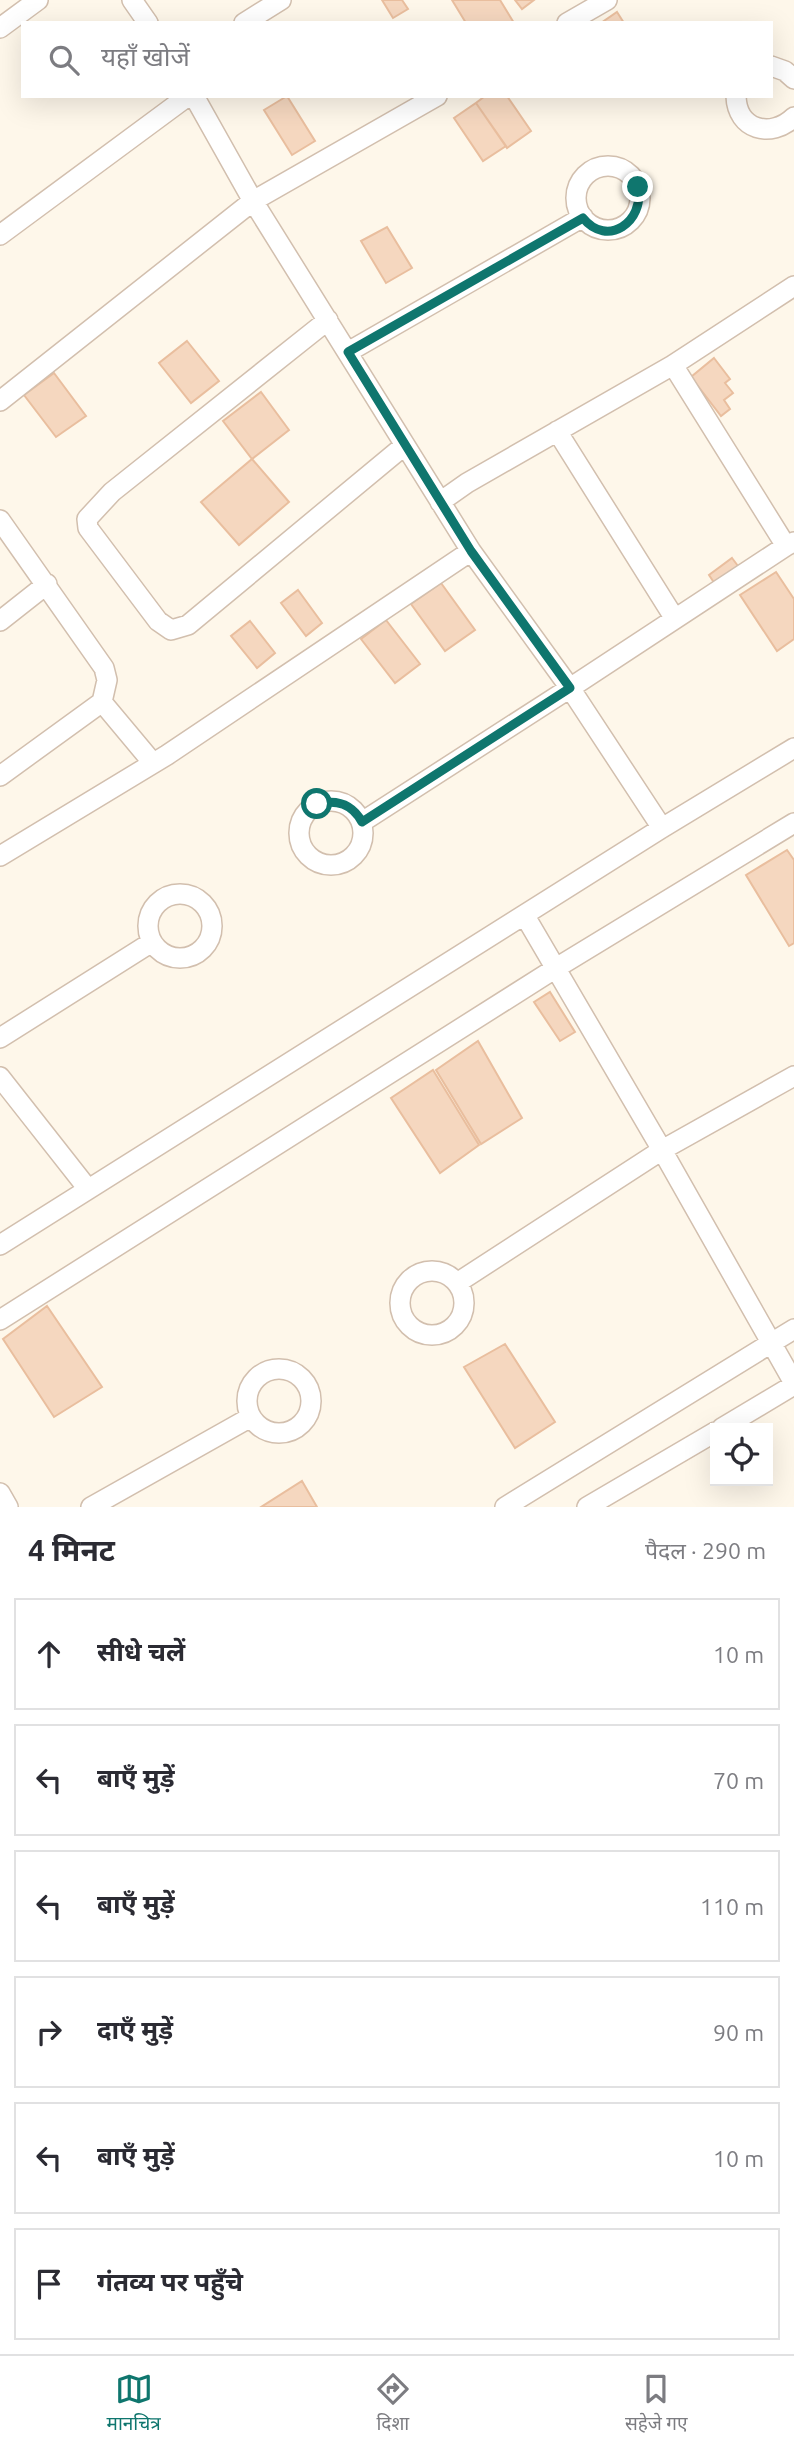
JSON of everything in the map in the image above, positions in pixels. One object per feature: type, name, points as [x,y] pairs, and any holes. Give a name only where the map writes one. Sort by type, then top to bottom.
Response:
[{"type":"street","points":[[0,28],[38,0]]},
{"type":"street","points":[[132,0],[147,21]]},
{"type":"street","points":[[247,21],[281,0]]},
{"type":"street","points":[[570,21],[607,0]]},
{"type":"street","points":[[773,67],[794,78]]},
{"type":"street","points":[[0,235],[185,98]]},
{"type":"street","points":[[195,98],[253,201],[471,551],[570,688],[662,828]]},
{"type":"street","points":[[0,401],[253,201],[433,98]]},
{"type":"street","points":[[736,98],[740,114],[755,127],[776,129],[786,125],[794,117]]},
{"type":"street","points":[[348,352],[583,218]]},
{"type":"street","points":[[440,502],[467,483],[673,365],[794,286]]},
{"type":"street","points":[[328,320],[112,492],[87,519],[88,528],[158,621],[171,630],[188,625],[405,445]]},
{"type":"street","points":[[362,822],[790,544],[673,365]]},
{"type":"street","points":[[556,431],[675,619]]},
{"type":"street","points":[[0,520],[104,668],[107,680],[102,702],[0,776]]},
{"type":"street","points":[[0,856],[153,763],[471,551]]},
{"type":"street","points":[[0,621],[47,584]]},
{"type":"street","points":[[102,702],[153,763]]},
{"type":"street","points":[[0,1245],[662,828],[794,748]]},
{"type":"street","points":[[0,1320],[555,968],[794,823]]},
{"type":"street","points":[[525,916],[662,1150],[794,1384],[730,1423]]},
{"type":"street","points":[[0,1038],[152,942]]},
{"type":"street","points":[[457,1283],[662,1150],[794,1076]]},
{"type":"street","points":[[0,1077],[88,1189]]},
{"type":"street","points":[[505,1507],[794,1329]]},
{"type":"street","points":[[91,1507],[251,1417]]},
{"type":"street","points":[[587,1507],[710,1435]]},
{"type":"street","points":[[0,1493],[8,1507]]},
{"type":"building","points":[[382,0],[402,0],[408,9],[393,18]]},
{"type":"building","points":[[452,0],[500,0],[513,21],[465,21]]},
{"type":"building","points":[[515,0],[534,0],[522,9]]},
{"type":"building","points":[[617,12],[623,21],[604,21]]},
{"type":"building","points":[[288,98],[315,141],[292,155],[264,110]]},
{"type":"building","points":[[482,98],[508,98],[531,131],[507,148],[476,103]]},
{"type":"building","points":[[476,103],[506,146],[483,161],[454,118]]},
{"type":"building","points":[[387,227],[412,268],[386,283],[361,241]]},
{"type":"building","points":[[187,341],[219,381],[191,403],[159,363]]},
{"type":"building","points":[[714,358],[730,379],[725,383],[733,393],[724,400],[730,409],[721,416],[691,377]]},
{"type":"building","points":[[54,373],[86,416],[56,437],[24,395]]},
{"type":"building","points":[[261,392],[289,430],[252,459],[223,421]]},
{"type":"building","points":[[252,459],[289,502],[239,545],[201,502]]},
{"type":"building","points":[[732,558],[738,566],[715,584],[709,575]]},
{"type":"building","points":[[776,572],[794,599],[794,639],[777,651],[740,595]]},
{"type":"building","points":[[441,583],[475,630],[445,651],[411,604]]},
{"type":"building","points":[[298,590],[322,623],[306,636],[281,603]]},
{"type":"building","points":[[386,620],[420,664],[395,683],[361,639]]},
{"type":"building","points":[[250,621],[275,653],[257,668],[231,636]]},
{"type":"building","points":[[787,850],[794,860],[794,943],[789,946],[746,875]]},
{"type":"building","points":[[550,992],[575,1032],[560,1041],[534,1002]]},
{"type":"building","points":[[478,1041],[522,1118],[481,1144],[436,1070]]},
{"type":"building","points":[[433,1070],[479,1145],[440,1173],[391,1098]]},
{"type":"building","points":[[47,1306],[102,1387],[54,1417],[3,1339]]},
{"type":"building","points":[[505,1344],[555,1422],[515,1448],[464,1367]]},
{"type":"building","points":[[302,1481],[317,1507],[261,1507]]},
{"type":"route","points":[[317,804],[338,802],[348,806],[362,822],[570,688],[471,551],[348,352],[583,218],[595,228],[605,230],[615,230],[625,225],[633,218],[638,208],[638,187]]}]
